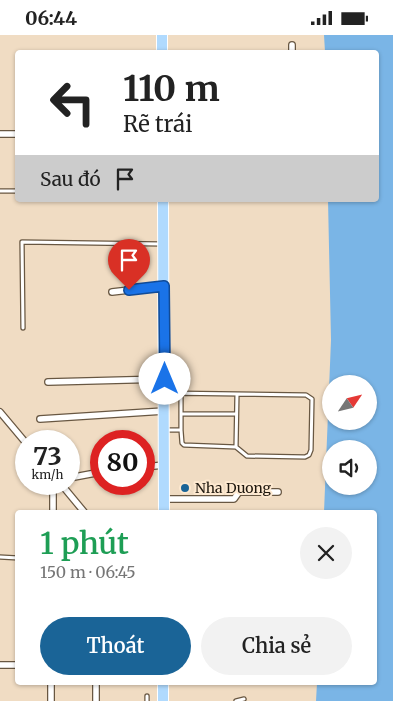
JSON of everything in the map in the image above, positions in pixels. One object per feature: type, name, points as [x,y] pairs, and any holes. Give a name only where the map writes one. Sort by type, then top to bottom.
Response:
[{"type":"highway","points":[[162,35],[162,50]]},
{"type":"highway","points":[[163,202],[164,510]]},
{"type":"highway","points":[[163,685],[163,701]]},
{"type":"street","points":[[292,45],[292,50]]},
{"type":"street","points":[[0,133],[15,134]]},
{"type":"street","points":[[112,292],[164,286]]},
{"type":"street","points":[[48,382],[165,379]]},
{"type":"street","points":[[40,419],[164,411]]},
{"type":"street","points":[[0,412],[15,430]]},
{"type":"street","points":[[155,466],[164,465]]},
{"type":"street","points":[[164,499],[234,499],[239,492],[278,492]]},
{"type":"street","points":[[53,495],[53,510]]},
{"type":"street","points":[[70,495],[83,510]]},
{"type":"street","points":[[0,665],[15,665]]},
{"type":"street","points":[[51,685],[51,701]]},
{"type":"street","points":[[96,685],[96,701]]},
{"type":"lane","points":[[0,191],[15,191]]},
{"type":"lane","points":[[23,327],[22,243],[164,244]]},
{"type":"lane","points":[[165,393],[310,396],[312,399],[311,450],[309,455],[305,457],[251,457],[243,454],[236,447],[184,445],[181,431],[181,394]]},
{"type":"lane","points":[[236,394],[236,447]]},
{"type":"lane","points":[[181,414],[236,414]]},
{"type":"lane","points":[[164,430],[181,431]]},
{"type":"lane","points":[[0,557],[15,558]]},
{"type":"lane","points":[[147,696],[147,701]]},
{"type":"lane","points":[[236,701],[244,699]]},
{"type":"water","points":[[324,35],[393,35],[393,701],[316,701],[317,685],[377,685],[377,510],[324,510],[325,495],[377,495],[377,440],[327,440],[327,430],[378,430],[378,375],[330,375],[331,340],[328,202],[379,202],[379,50],[325,50]]},
{"type":"place","name":"Nha Duong","points":[[185,488]]},
{"type":"route","points":[[129,290],[164,286],[165,379]]}]
